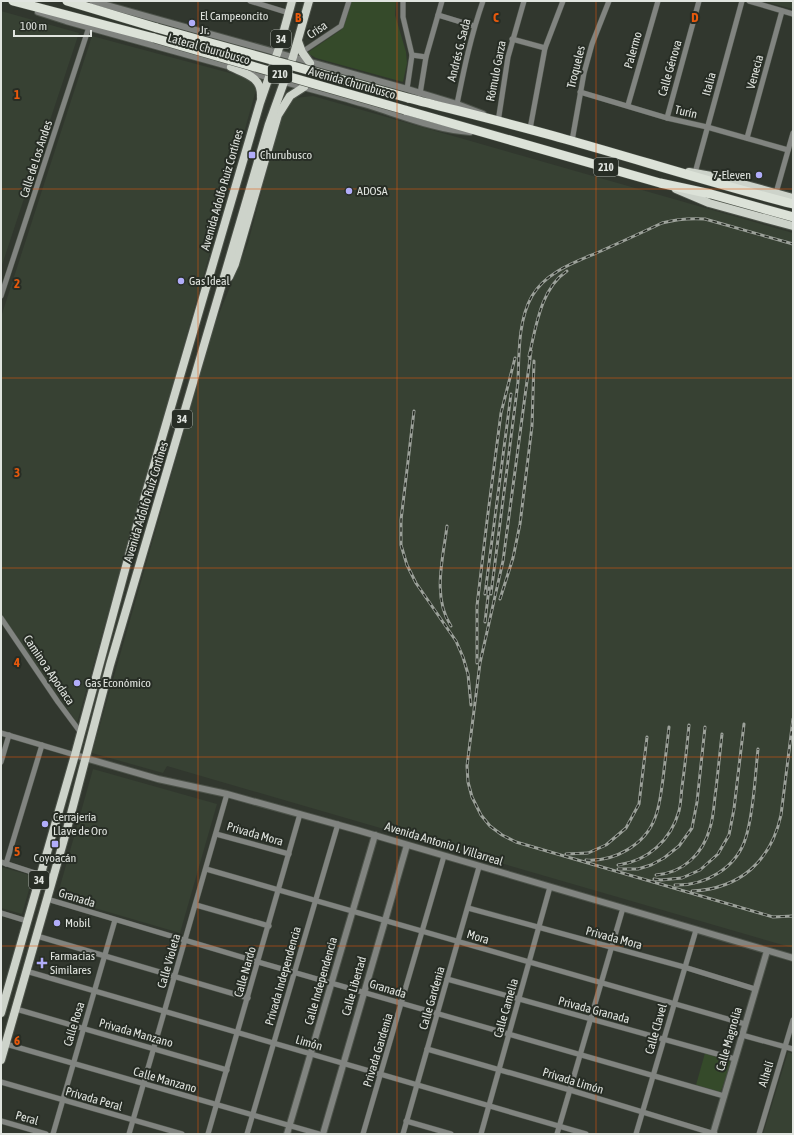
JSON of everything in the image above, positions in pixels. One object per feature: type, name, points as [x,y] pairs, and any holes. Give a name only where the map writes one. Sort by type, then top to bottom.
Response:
[{"type":"highway","name":"Avenida Churubusco","points":[[13,1],[31,3],[660,183],[732,200],[793,217]]},
{"type":"highway","name":"Avenida Churubusco","points":[[67,1],[157,28],[407,94],[498,122],[530,129],[664,167],[714,184],[793,204]]},
{"type":"main road","name":"Avenida Adolfo Ruiz Cortínes","points":[[81,732],[146,496],[260,103],[277,53],[292,1]]},
{"type":"main road","name":"Avenida Adolfo Ruiz Cortínes","points":[[86,758],[110,665],[269,124],[293,57],[309,1]]},
{"type":"main road","points":[[298,41],[302,52],[310,63]]},
{"type":"main road","points":[[231,67],[256,79],[261,91],[260,103]]},
{"type":"main road","points":[[215,309],[234,264],[278,115],[290,96],[304,87]]},
{"type":"main road","name":"Avenida Churubusco","points":[[664,167],[717,176],[793,198]]},
{"type":"main road","name":"Avenida Churubusco","points":[[660,183],[709,203],[793,226]]},
{"type":"main road","name":"34","points":[[1,1014],[81,732]]},
{"type":"main road","name":"34","points":[[1,1060],[86,758]]},
{"type":"street","points":[[250,1],[289,12]]},
{"type":"street","name":"Crisa","points":[[302,52],[341,26],[349,1]]},
{"type":"street","points":[[403,1],[403,17],[412,55],[407,94]]},
{"type":"street","points":[[420,94],[426,57],[442,1]]},
{"type":"street","name":"Andrés G. Sada","points":[[457,104],[474,26],[483,1]]},
{"type":"street","name":"Rómulo Garza","points":[[498,122],[504,75],[512,39],[524,1]]},
{"type":"street","points":[[530,129],[545,48],[563,1]]},
{"type":"street","name":"Troqueles","points":[[572,141],[584,73],[592,44],[609,1]]},
{"type":"street","name":"Palermo","points":[[628,105],[658,1]]},
{"type":"street","name":"Calle Génova","points":[[666,118],[699,1]]},
{"type":"street","name":"Italia","points":[[695,173],[742,1]]},
{"type":"street","points":[[749,1],[793,14]]},
{"type":"street","name":"Lateral Churubusco","points":[[96,2],[293,57],[407,94],[420,94],[457,104],[482,113],[488,119]]},
{"type":"street","name":"Lateral Churubusco","points":[[31,3],[39,12],[89,27],[448,128],[481,132]]},
{"type":"street","name":"Venecia","points":[[747,138],[782,11]]},
{"type":"street","points":[[438,15],[474,26]]},
{"type":"street","name":"Calle de Los Andes","points":[[1,296],[89,27]]},
{"type":"street","points":[[512,39],[545,48]]},
{"type":"street","points":[[231,67],[238,42]]},
{"type":"street","points":[[251,73],[258,48]]},
{"type":"street","points":[[412,55],[426,57]]},
{"type":"street","name":"Turín","points":[[580,92],[628,105],[666,118],[707,127],[788,150]]},
{"type":"street","points":[[776,193],[793,133]]},
{"type":"street","name":"Camino a Apodaca","points":[[1,618],[81,732]]},
{"type":"street","points":[[1,733],[75,755]]},
{"type":"street","points":[[1,762],[9,735]]},
{"type":"street","points":[[41,874],[3,863],[42,745]]},
{"type":"street","name":"Avenida Antonio I. Villarreal","points":[[75,755],[158,779],[227,794],[338,824],[479,867],[793,958]]},
{"type":"street","name":"Calle Violeta","points":[[129,1134],[176,976],[227,794]]},
{"type":"street","name":"Calle Nardo","points":[[208,1134],[238,1034],[300,814]]},
{"type":"street","name":"Privada Independencia","points":[[247,1134],[338,824]]},
{"type":"street","name":"Privada Mora","points":[[216,834],[289,854]]},
{"type":"street","name":"Calle Independencia","points":[[287,1134],[375,835]]},
{"type":"street","name":"Calle Libertad","points":[[323,1134],[407,844]]},
{"type":"street","name":"Privada Gardenia","points":[[363,1134],[444,856]]},
{"type":"street","name":"Calle Gardenia","points":[[403,1134],[479,867]]},
{"type":"street","name":"Mora","points":[[206,869],[745,1024]]},
{"type":"street","name":"Calle Camelia","points":[[481,1134],[550,887]]},
{"type":"street","name":"Granada","points":[[47,899],[258,962],[332,982],[402,1004],[653,1077],[724,1096]]},
{"type":"street","points":[[196,905],[269,926]]},
{"type":"street","name":"Privada Mora","points":[[468,908],[684,967],[755,989]]},
{"type":"street","points":[[557,1134],[623,908]]},
{"type":"street","points":[[1,913],[27,921]]},
{"type":"street","name":"Calle Rosa","points":[[53,1134],[115,920]]},
{"type":"street","name":"Calle Clavel","points":[[636,1134],[696,930]]},
{"type":"street","points":[[37,936],[248,998]]},
{"type":"street","name":"Calle Magnolia","points":[[713,1134],[767,951]]},
{"type":"street","name":"Limón","points":[[26,971],[238,1034],[586,1134]]},
{"type":"street","name":"Privada Granada","points":[[448,979],[735,1059]]},
{"type":"street","name":"Privada Manzano","points":[[16,1009],[227,1070]]},
{"type":"street","name":"Alhelí","points":[[759,1134],[793,1020]]},
{"type":"street","points":[[742,1035],[793,1049]]},
{"type":"street","name":"Calle Manzano","points":[[6,1044],[144,1085],[319,1134]]},
{"type":"street","name":"Privada Limón","points":[[427,1049],[570,1090],[713,1134]]},
{"type":"street","name":"Privada Peral","points":[[1,1082],[182,1134]]},
{"type":"street","name":"Peral","points":[[1,1121],[46,1134]]},
{"type":"street","points":[[406,1121],[451,1134]]},
{"type":"shaded area","points":[[763,1],[793,1],[793,9]]},
{"type":"shaded area","points":[[1,11],[79,33],[1,268]]},
{"type":"shaded area","points":[[92,36],[241,76],[252,82],[256,90],[77,723],[1,614],[1,317]]},
{"type":"shaded area","points":[[313,96],[793,233],[793,948],[167,766],[163,773],[92,753],[214,326],[248,243],[281,118],[294,98]]},
{"type":"shaded area","points":[[93,769],[217,804],[180,933],[57,897]]},
{"type":"shaded area","points":[[1,867],[33,876],[22,914],[1,908]]},
{"type":"shaded area","points":[[788,1052],[793,1054],[793,1134],[763,1134]]},
{"type":"green space","points":[[351,1],[396,1],[395,15],[406,52],[407,63],[403,82],[316,58],[307,53],[341,30]]},
{"type":"green space","points":[[705,1053],[731,1062],[720,1092],[696,1085]]},
{"type":"railway","points":[[491,594],[518,382],[520,338],[527,305],[538,287],[554,274],[572,263],[609,248],[662,223],[673,221],[705,219],[793,244]]},
{"type":"railway","points":[[529,356],[540,310],[545,298],[558,279],[567,271]]},
{"type":"railway","points":[[531,351],[503,561],[480,663],[467,766],[468,782],[472,797],[481,815],[490,826],[502,835],[516,842],[773,917],[793,916]]},
{"type":"railway","points":[[477,663],[477,606],[487,521],[501,413],[515,358]]},
{"type":"railway","points":[[500,599],[513,558],[520,524],[532,426],[534,361]]},
{"type":"railway","points":[[485,594],[511,394]]},
{"type":"railway","points":[[414,411],[401,520],[401,545],[407,565],[416,583],[456,641],[468,674],[471,705]]},
{"type":"railway","points":[[447,526],[441,564],[440,590],[445,615],[451,626]]},
{"type":"railway","points":[[485,622],[489,588]]},
{"type":"railway","points":[[692,891],[725,885],[739,878],[751,870],[770,846],[781,815],[793,719]]},
{"type":"railway","points":[[654,879],[661,880],[682,878],[700,870],[718,854],[729,835],[734,809],[744,724]]},
{"type":"railway","points":[[618,865],[629,863],[648,854],[664,840],[670,831],[679,811],[689,725]]},
{"type":"railway","points":[[586,860],[597,860],[618,855],[636,844],[650,828],[657,813],[660,799],[669,727]]},
{"type":"railway","points":[[618,869],[638,869],[651,865],[664,858],[679,846],[692,828],[697,802],[705,727]]},
{"type":"railway","points":[[656,875],[666,873],[683,866],[697,854],[707,837],[713,814],[722,734]]},
{"type":"railway","points":[[566,854],[588,853],[606,845],[626,828],[639,804],[647,737]]},
{"type":"railway","points":[[675,885],[697,882],[718,873],[735,858],[742,848],[751,816],[758,749]]},
{"type":"place","name":"El Campeoncito Jr.","points":[[192,23]]},
{"type":"place","name":"Churubusco","points":[[252,155]]},
{"type":"place","name":"7-Eleven","points":[[759,175]]},
{"type":"place","name":"ADOSA","points":[[349,191]]},
{"type":"place","name":"Gas Ideal","points":[[181,281]]},
{"type":"place","name":"Gas Económico","points":[[77,683]]},
{"type":"place","name":"Cerrajería Llave de Oro","points":[[45,824]]},
{"type":"place","name":"Coyoacán","points":[[55,844]]},
{"type":"place","name":"Mobil","points":[[57,923]]},
{"type":"place","name":"Farmacias Similares","points":[[42,963]]}]
